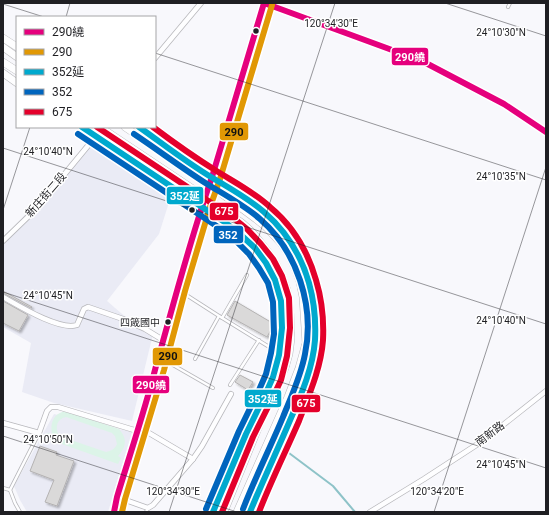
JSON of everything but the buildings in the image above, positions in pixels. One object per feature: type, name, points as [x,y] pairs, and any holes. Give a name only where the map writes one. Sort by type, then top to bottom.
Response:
[{"type":"main road","points":[[3,38],[16,46]]},
{"type":"main road","points":[[3,48],[16,56]]},
{"type":"main road","points":[[3,62],[16,70]]},
{"type":"main road","points":[[3,73],[16,82]]},
{"type":"main road","points":[[84,128],[178,191],[202,205],[235,230],[248,241],[262,258],[269,268],[277,287],[281,300],[282,337],[276,368],[213,512]]},
{"type":"main road","points":[[102,128],[205,197],[254,233],[276,264],[285,284],[289,298],[290,312],[291,338],[289,354],[285,368],[265,411],[224,512]]},
{"type":"main road","points":[[127,128],[211,181],[256,205],[285,234],[302,262],[312,293],[315,329],[313,354],[306,382],[250,512]]},
{"type":"main road","points":[[140,128],[211,181],[266,227],[281,243],[289,255],[300,282],[303,297],[306,343],[299,368],[288,397],[237,512]]},
{"type":"street","points":[[156,57],[201,3]]},
{"type":"street","points":[[114,512],[117,497],[164,340],[177,289],[264,3],[422,61],[504,104],[546,132]]},
{"type":"street","name":"新庄街二段","points":[[3,241],[35,210],[96,136],[100,128]]},
{"type":"street","points":[[3,297],[38,316],[73,327],[77,326],[84,309],[88,307],[122,319],[145,329],[164,340]]},
{"type":"street","name":"南新路","points":[[370,512],[484,440],[546,391]]},
{"type":"street","points":[[117,497],[147,510],[153,505],[193,459],[202,446],[231,394]]},
{"type":"street","points":[[3,423],[39,433],[48,411],[51,407],[58,407],[134,430],[138,429],[149,433],[193,459]]},
{"type":"lane","points":[[508,7],[510,3]]},
{"type":"lane","points":[[195,359],[247,275]]},
{"type":"lane","points":[[177,289],[280,353]]},
{"type":"lane","points":[[230,385],[259,340]]},
{"type":"lane","points":[[159,357],[213,388]]},
{"type":"lane","points":[[20,512],[10,490],[39,433]]},
{"type":"lane","points":[[3,488],[10,490]]},
{"type":"shaded area","name":"四箴國中","points":[[91,144],[171,196],[159,234],[107,301],[129,320],[153,334],[132,421],[54,403],[22,392],[31,343],[3,327],[3,242],[29,210]]},
{"type":"shaded area","points":[[54,414],[132,432],[108,512],[27,512],[20,500],[14,486]]},
{"type":"green space","points":[[65,411],[119,429],[124,436],[125,443],[118,456],[121,458],[118,464],[45,438],[47,433],[52,434],[53,420],[61,412]],"holes":[[[66,417],[112,433],[115,436],[117,444],[113,450],[106,452],[59,436],[57,424],[60,420]]]},
{"type":"waterway","points":[[285,450],[333,486],[355,512]]},
{"type":"transit line","name":"290繞","points":[[264,3],[422,61],[504,104],[546,132]]},
{"type":"transit line","name":"290繞","points":[[114,512],[189,247],[212,177],[264,3]]},
{"type":"transit line","name":"290","points":[[122,512],[164,370],[185,291],[272,5]]},
{"type":"transit line","name":"352延","points":[[84,128],[226,223],[255,248],[266,263],[275,280],[281,301],[282,328],[279,355],[273,377],[246,434],[213,512]]},
{"type":"transit line","name":"675","points":[[99,128],[231,216],[247,229],[261,244],[273,259],[282,276],[289,298],[290,328],[287,356],[281,380],[253,437],[222,512]]},
{"type":"transit line","name":"352延","points":[[140,128],[193,165],[245,198],[272,219],[286,235],[297,253],[306,273],[311,290],[315,318],[315,340],[312,360],[299,399],[250,512]]},
{"type":"transit line","name":"675","points":[[154,128],[199,160],[244,187],[278,214],[299,240],[309,259],[316,280],[321,302],[323,325],[323,340],[320,361],[299,421],[259,512]]},
{"type":"transit line","name":"352","points":[[78,134],[221,229],[249,254],[268,283],[273,302],[274,334],[266,374],[239,431],[206,509]]},
{"type":"transit line","name":"352","points":[[134,134],[260,219],[273,232],[284,247],[300,280],[305,299],[307,317],[305,354],[289,402],[243,509]]},
{"type":"place","name":"四箴國中","points":[[168,322]]}]
